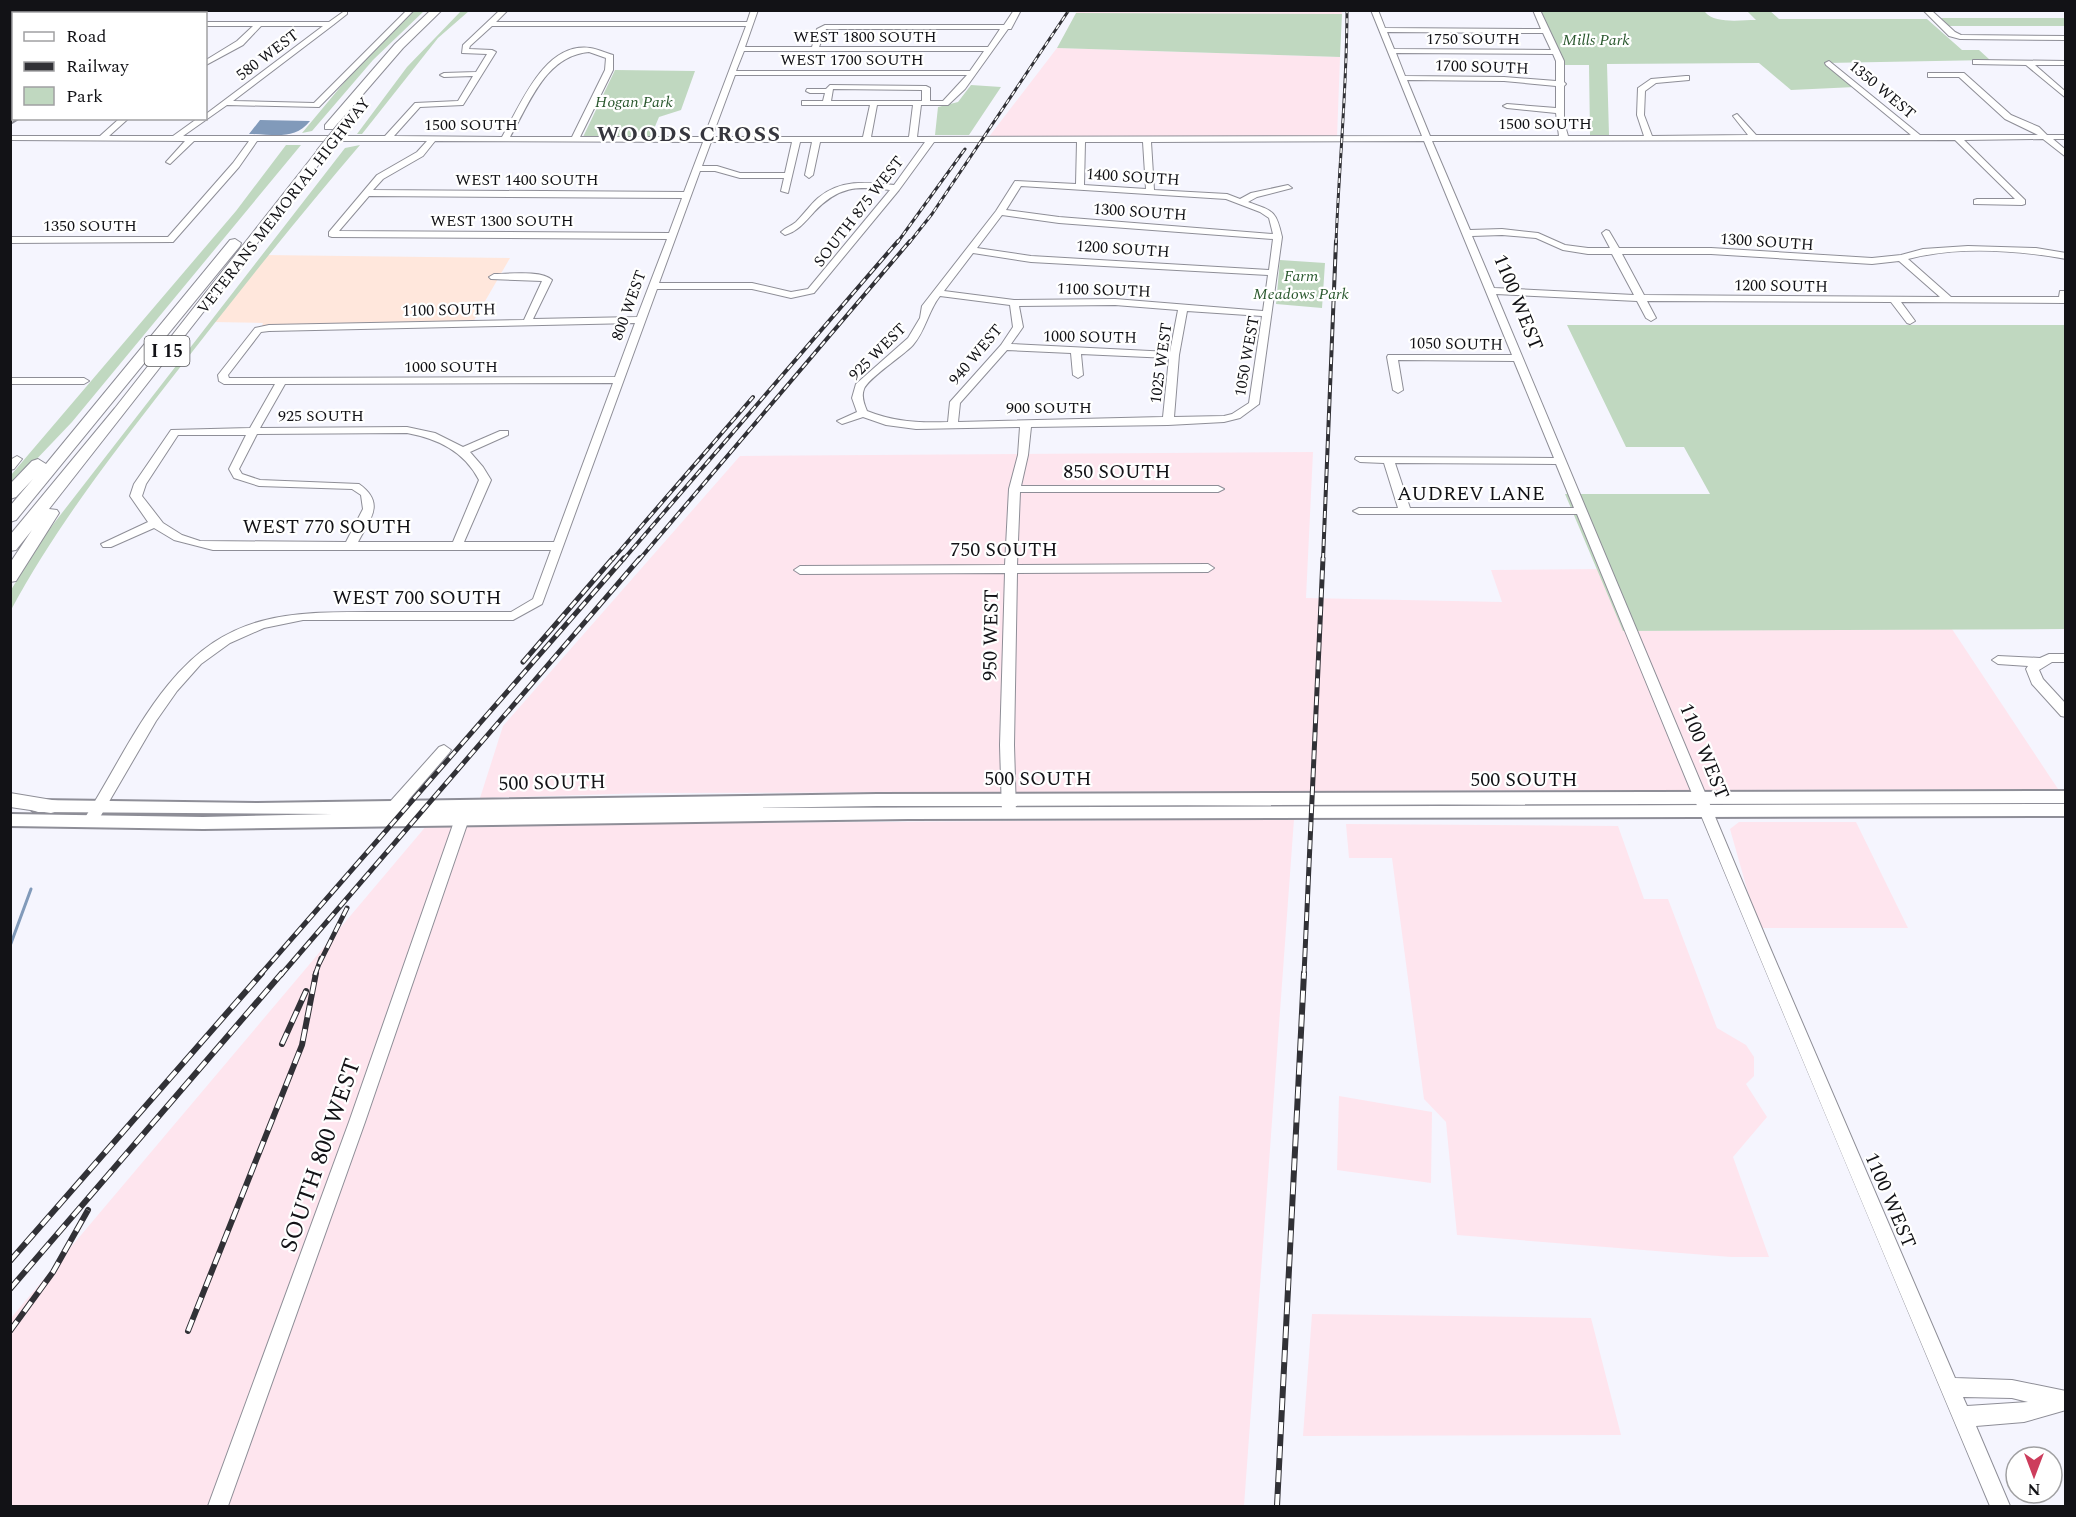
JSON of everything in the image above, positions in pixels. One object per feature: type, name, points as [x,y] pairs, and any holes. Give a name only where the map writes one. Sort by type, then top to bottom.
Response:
[{"type":"highway","name":"VETERANS MEMORIAL HIGHWAY","points":[[10,546],[120,411],[314,154],[329,127],[399,46],[437,10]]},
{"type":"highway","name":"VETERANS MEMORIAL HIGHWAY","points":[[10,517],[314,154],[344,127],[392,69],[450,10]]},
{"type":"highway","points":[[10,494],[69,431],[125,378]]},
{"type":"highway","points":[[10,577],[120,411]]},
{"type":"highway","points":[[10,800],[51,806]]},
{"type":"main road","name":"500 SOUTH","points":[[1703,805],[2066,797]]},
{"type":"main road","name":"500 SOUTH","points":[[10,820],[95,814],[393,808],[465,812],[1009,806],[1703,805],[2066,810]]},
{"type":"main road","name":"500 SOUTH","points":[[10,807],[51,806],[95,814],[203,823],[347,822],[465,812]]},
{"type":"main road","points":[[347,822],[393,808]]},
{"type":"street","points":[[225,103],[316,105],[411,10]]},
{"type":"street","points":[[387,139],[418,105],[460,103],[492,52],[465,51],[466,45],[506,10]]},
{"type":"street","name":"800 WEST","points":[[529,609],[542,594],[755,10]]},
{"type":"street","points":[[805,103],[945,103],[972,73],[1008,27],[1018,10]]},
{"type":"street","name":"1100 WEST","points":[[1374,10],[1703,805],[2000,1506]]},
{"type":"street","points":[[1536,10],[1560,61],[1562,84],[1560,111],[1564,138]]},
{"type":"street","points":[[1926,10],[1952,34],[1962,38],[2066,38]]},
{"type":"street","name":"580 WEST","points":[[207,116],[345,14]]},
{"type":"street","points":[[207,24],[331,24]]},
{"type":"street","points":[[207,62],[240,43],[259,24]]},
{"type":"street","points":[[490,24],[751,24]]},
{"type":"street","points":[[815,50],[821,29],[836,26],[1008,27]]},
{"type":"street","points":[[1382,30],[1545,31]]},
{"type":"street","name":"WEST 1800 SOUTH","points":[[741,49],[990,49]]},
{"type":"street","points":[[505,139],[549,66],[562,55],[590,51],[610,57],[609,70],[576,139]]},
{"type":"street","name":"1750 SOUTH","points":[[1391,51],[1556,52]]},
{"type":"street","points":[[207,52],[222,54]]},
{"type":"street","points":[[1976,62],[2066,63]]},
{"type":"street","name":"1350 WEST","points":[[1828,63],[1919,138]]},
{"type":"street","points":[[2028,63],[2063,92]]},
{"type":"street","name":"WEST 1700 SOUTH","points":[[732,73],[972,73]]},
{"type":"street","points":[[444,75],[479,74]]},
{"type":"street","points":[[1931,75],[1961,75],[2008,117],[2036,129],[2066,155]]},
{"type":"street","name":"1700 SOUTH","points":[[1401,78],[1504,79],[1562,84]]},
{"type":"street","points":[[1649,138],[1643,130],[1641,121],[1641,90],[1654,81],[1686,78]]},
{"type":"street","points":[[826,104],[830,87],[926,88],[913,139]]},
{"type":"street","points":[[810,91],[829,91]]},
{"type":"street","points":[[867,139],[874,104]]},
{"type":"street","points":[[1507,106],[1560,111]]},
{"type":"street","points":[[1737,116],[1754,138]]},
{"type":"street","points":[[101,139],[123,120]]},
{"type":"street","name":"580 WEST","points":[[176,138],[202,120]]},
{"type":"street","points":[[1957,137],[2022,202],[1977,202]]},
{"type":"street","name":"1500 SOUTH","points":[[10,138],[2066,137]]},
{"type":"street","points":[[170,162],[192,138]]},
{"type":"street","name":"1350 SOUTH","points":[[10,240],[170,240],[237,165],[254,138]]},
{"type":"street","points":[[366,193],[380,177],[420,154],[432,139]]},
{"type":"street","points":[[785,190],[797,139]]},
{"type":"street","points":[[809,175],[818,139]]},
{"type":"street","name":"SOUTH 875 WEST","points":[[655,285],[752,286],[785,294],[801,294],[818,286],[897,188],[932,139]]},
{"type":"street","points":[[1080,188],[1081,139]]},
{"type":"street","points":[[1147,139],[1150,192]]},
{"type":"street","points":[[697,168],[717,169],[721,173],[732,176],[788,175]]},
{"type":"street","name":"1400 SOUTH","points":[[1018,183],[1227,197],[1244,202]]},
{"type":"street","name":"925 WEST","points":[[863,413],[857,400],[857,392],[861,384],[910,341],[926,322],[927,306],[1000,212],[1018,183]]},
{"type":"street","points":[[785,232],[794,229],[832,189],[849,185],[897,188]]},
{"type":"street","points":[[1244,202],[1254,195],[1287,188]]},
{"type":"street","name":"WEST 1400 SOUTH","points":[[366,193],[687,195]]},
{"type":"street","name":"WEST 1300 SOUTH","points":[[366,193],[332,234],[672,236]]},
{"type":"street","points":[[1244,202],[1263,210],[1273,218],[1278,237]]},
{"type":"street","name":"1300 SOUTH","points":[[1000,212],[1059,220],[1278,237]]},
{"type":"street","name":"1300 SOUTH","points":[[1468,233],[1502,232],[1538,236],[1563,247],[1588,251],[1711,251],[1835,260],[1901,258],[1923,252],[1976,249],[2036,251],[2066,256]]},
{"type":"street","points":[[1606,233],[1651,318]]},
{"type":"street","name":"1050 WEST","points":[[1236,416],[1254,404],[1269,314],[1278,237]]},
{"type":"street","name":"1200 SOUTH","points":[[970,250],[1031,259],[1274,273]]},
{"type":"street","points":[[1901,258],[1948,299]]},
{"type":"street","points":[[494,277],[543,277],[547,280],[527,323]]},
{"type":"street","name":"1100 SOUTH","points":[[941,289],[1014,303],[1115,302],[1269,314]]},
{"type":"street","name":"1200 SOUTH","points":[[1491,291],[1640,298],[1895,301],[2064,300],[2063,293]]},
{"type":"street","points":[[1895,301],[1910,321]]},
{"type":"street","name":"940 WEST","points":[[953,423],[955,402],[1004,347],[1018,327],[1014,303]]},
{"type":"street","name":"1025 WEST","points":[[1168,422],[1174,355],[1183,308]]},
{"type":"street","name":"1100 SOUTH","points":[[224,381],[224,375],[258,330],[641,320]]},
{"type":"street","name":"1000 SOUTH","points":[[1004,347],[1174,355]]},
{"type":"street","points":[[1076,351],[1078,375]]},
{"type":"street","name":"1050 SOUTH","points":[[1398,390],[1392,357],[1519,358]]},
{"type":"street","name":"1000 SOUTH","points":[[224,381],[620,380]]},
{"type":"street","points":[[10,381],[84,381]]},
{"type":"street","points":[[282,381],[234,469],[238,477],[259,483],[355,486],[366,494],[369,509],[350,546]]},
{"type":"street","points":[[842,421],[863,413]]},
{"type":"street","name":"900 SOUTH","points":[[863,413],[886,422],[916,426],[953,423],[1168,422],[1236,416]]},
{"type":"street","name":"950 WEST","points":[[1009,806],[1007,745],[1011,568],[1015,489],[1023,455],[1026,424]]},
{"type":"street","name":"925 SOUTH","points":[[175,432],[407,430],[441,438],[463,451]]},
{"type":"street","name":"WEST 770 SOUTH","points":[[175,432],[140,484],[136,496],[141,505],[173,537],[190,544],[559,546]]},
{"type":"street","points":[[457,546],[485,480],[479,467],[463,451],[504,433]]},
{"type":"street","points":[[1360,459],[1562,461]]},
{"type":"street","points":[[1389,460],[1405,511]]},
{"type":"street","name":"850 SOUTH","points":[[1015,489],[1218,489]]},
{"type":"street","name":"AUDREV LANE","points":[[1359,511],[1582,511]]},
{"type":"street","points":[[107,544],[158,522]]},
{"type":"street","name":"750 SOUTH","points":[[800,570],[1208,568]]},
{"type":"street","name":"WEST 700 SOUTH","points":[[95,814],[170,690],[188,667],[218,642],[239,632],[271,620],[303,616],[496,617],[513,616],[529,609]]},
{"type":"street","points":[[2066,658],[2049,658],[2039,662],[2032,669],[2037,681],[2066,713]]},
{"type":"street","points":[[1998,660],[2039,662]]},
{"type":"street","points":[[393,808],[444,750]]},
{"type":"street","name":"SOUTH 800 WEST","points":[[218,1506],[353,1133],[465,812]]},
{"type":"street","points":[[1948,1387],[2012,1389],[2063,1401]]},
{"type":"street","points":[[1960,1416],[2025,1414],[2063,1401]]},
{"type":"shaded area","points":[[1078,10],[1341,10],[1342,14],[1076,13]]},
{"type":"shaded area","points":[[1057,48],[1340,57],[1337,138],[988,138]]},
{"type":"shaded area","points":[[264,255],[510,258],[473,322],[262,326],[263,323],[213,322]]},
{"type":"shaded area","points":[[1313,452],[1306,598],[1502,602],[1491,570],[1599,569],[1624,631],[1952,629],[2058,789],[648,793],[480,798],[503,726],[740,456]]},
{"type":"shaded area","points":[[1294,819],[1244,1506],[11,1506],[11,1318],[427,825]]},
{"type":"shaded area","points":[[1739,822],[1856,822],[1908,928],[1758,928],[1730,829]]},
{"type":"shaded area","points":[[1346,824],[1618,826],[1644,899],[1668,899],[1717,1028],[1746,1045],[1754,1057],[1754,1076],[1746,1084],[1767,1117],[1733,1157],[1769,1257],[1731,1257],[1457,1235],[1446,1122],[1424,1099],[1392,858],[1349,858]]},
{"type":"shaded area","points":[[1339,1096],[1432,1112],[1431,1183],[1337,1170]]},
{"type":"shaded area","points":[[1312,1314],[1591,1318],[1621,1435],[1303,1436]]},
{"type":"green space","points":[[143,10],[407,11],[141,12]]},
{"type":"green space","name":"Mills Park","points":[[1769,10],[1779,19],[1927,19],[1962,50],[1979,50],[1990,60],[1826,63],[1855,87],[1791,90],[1759,63],[1607,64],[1609,135],[1590,135],[1589,65],[1565,65],[1540,11],[1705,12],[1721,20],[1735,21],[1756,20],[1747,11]]},
{"type":"green space","points":[[414,11],[424,11],[373,60],[312,131],[302,133],[362,61]]},
{"type":"green space","points":[[461,11],[469,11],[438,38],[362,134],[357,134],[407,67]]},
{"type":"green space","points":[[1076,13],[1342,14],[1340,57],[1057,48]]},
{"type":"green space","points":[[1941,18],[2065,18],[2065,26],[1949,26]]},
{"type":"green space","name":"Hogan Park","points":[[615,70],[695,71],[681,110],[659,117],[651,136],[583,137]]},
{"type":"green space","points":[[971,85],[1001,87],[969,135],[935,135],[938,107],[958,102]]},
{"type":"green space","points":[[286,145],[301,145],[72,422],[11,486],[11,475],[236,211]]},
{"type":"green space","points":[[360,145],[149,407],[66,520],[11,610],[11,590],[41,540],[345,148]]},
{"type":"green space","name":"Farm Meadows Park","points":[[1280,260],[1325,263],[1322,308],[1276,304]]},
{"type":"green space","points":[[1567,325],[2065,325],[2065,629],[1623,631],[1565,494],[1710,494],[1684,447],[1626,447]]},
{"type":"water","points":[[260,120],[310,121],[290,134],[249,134]]},
{"type":"waterway","points":[[10,946],[31,889]]},
{"type":"railway","points":[[909,243],[932,214],[1069,10]]},
{"type":"railway","points":[[1336,243],[1347,10]]},
{"type":"railway","points":[[897,243],[965,149]]},
{"type":"railway","points":[[623,560],[898,241]]},
{"type":"railway","points":[[639,560],[910,241]]},
{"type":"railway","points":[[1323,560],[1336,241]]},
{"type":"railway","points":[[612,560],[753,397]]},
{"type":"railway","points":[[523,662],[613,558]]},
{"type":"railway","points":[[260,975],[624,558]]},
{"type":"railway","points":[[281,975],[640,558]]},
{"type":"railway","points":[[1304,975],[1323,558]]},
{"type":"railway","points":[[319,964],[347,908]]},
{"type":"railway","points":[[315,975],[321,958]]},
{"type":"railway","points":[[10,1261],[262,973]]},
{"type":"railway","points":[[10,1289],[282,973]]},
{"type":"railway","points":[[188,1331],[302,1045],[316,973]]},
{"type":"railway","points":[[1277,1506],[1304,973]]},
{"type":"railway","points":[[282,1044],[306,991]]},
{"type":"railway","points":[[10,1331],[53,1272],[88,1210]]},
{"type":"district","name":"WOODS CROSS","points":[[689,133]]}]
